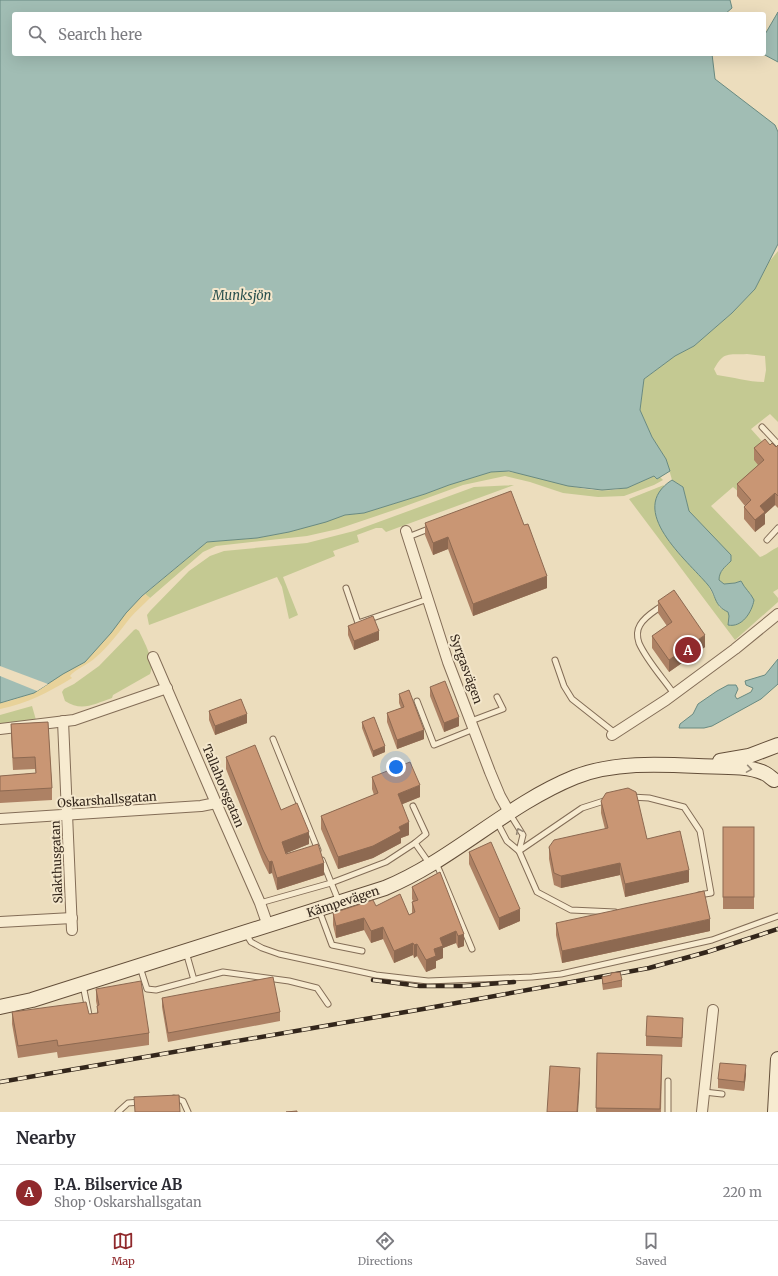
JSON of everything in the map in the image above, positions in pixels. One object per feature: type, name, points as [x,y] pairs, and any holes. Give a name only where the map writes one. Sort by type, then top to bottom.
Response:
[{"type":"main road","name":"Kämpevägen","points":[[668,764],[730,760],[749,756],[778,746]]},
{"type":"main road","points":[[776,781],[770,773],[768,765],[769,757],[773,750],[778,746]]},
{"type":"main road","name":"Kämpevägen","points":[[0,1007],[32,1000],[186,952],[319,910],[406,880],[433,864],[509,812],[537,795],[576,777],[609,768],[638,764],[668,764],[750,768],[764,773],[776,781]]},
{"type":"main road","points":[[775,1112],[778,1059]]},
{"type":"street","name":"Syrgasvägen","points":[[407,534],[448,662],[500,796],[509,812]]},
{"type":"street","points":[[614,734],[674,694],[736,649],[778,614]]},
{"type":"street","name":"Tallahovsgatan","points":[[154,657],[260,903],[268,926]]},
{"type":"street","points":[[0,729],[74,720],[167,688]]},
{"type":"street","name":"Slakthusgatan","points":[[63,721],[72,930]]},
{"type":"street","name":"Oskarshallsgatan","points":[[0,820],[201,806],[216,803]]},
{"type":"street","points":[[0,922],[72,918]]},
{"type":"street","points":[[702,1112],[713,1010]]},
{"type":"lane","points":[[762,427],[778,444]]},
{"type":"lane","points":[[407,534],[437,525]]},
{"type":"lane","points":[[766,540],[778,528]]},
{"type":"lane","points":[[346,588],[358,622],[428,599]]},
{"type":"lane","points":[[666,603],[648,615],[640,625],[637,634],[639,642],[647,656],[674,694]]},
{"type":"lane","points":[[555,660],[564,686],[572,699],[614,734]]},
{"type":"lane","points":[[417,701],[434,745],[503,709],[497,697]]},
{"type":"lane","points":[[273,738],[339,903]]},
{"type":"lane","points":[[621,798],[648,798],[684,807],[700,831],[711,893],[695,896]]},
{"type":"lane","points":[[519,851],[582,808],[606,800],[614,799]]},
{"type":"lane","points":[[260,903],[331,883],[386,862],[416,843],[426,834],[413,806]]},
{"type":"lane","points":[[509,812],[522,835],[519,851]]},
{"type":"lane","points":[[496,821],[507,841],[519,851],[537,892],[571,910],[618,912]]},
{"type":"lane","points":[[416,843],[440,872],[472,949]]},
{"type":"lane","points":[[319,910],[332,945],[362,951]]},
{"type":"lane","points":[[246,933],[251,942],[279,954],[376,975],[428,981],[532,977],[561,974],[712,940],[778,916]]},
{"type":"lane","points":[[186,952],[194,980]]},
{"type":"lane","points":[[139,966],[147,989],[156,990],[223,972],[289,981],[317,988],[328,1004]]},
{"type":"lane","points":[[82,984],[91,1022]]},
{"type":"lane","points":[[668,1082],[668,1112]]},
{"type":"lane","points":[[704,1092],[722,1094]]},
{"type":"lane","points":[[168,1099],[176,1098],[182,1101],[188,1112]]},
{"type":"lane","points":[[118,1112],[128,1103],[144,1101]]},
{"type":"green space","points":[[778,251],[778,422],[770,414],[751,429],[768,448],[767,469],[740,493],[733,487],[711,506],[760,557],[778,547],[778,589],[773,592],[778,598],[778,602],[735,640],[629,499],[664,485],[659,494],[720,608],[728,611],[728,625],[751,594],[745,589],[741,581],[724,584],[719,580],[723,569],[728,564],[723,547],[689,511],[683,487],[672,480],[666,459],[652,437],[640,410],[644,379],[675,356],[694,346],[732,313],[755,289],[769,262]],"holes":[[[747,354],[765,356],[766,370],[764,382],[717,375],[714,369],[721,359],[727,355]]]},
{"type":"green space","points":[[500,471],[531,476],[578,488],[593,490],[625,488],[654,476],[657,479],[660,477],[663,480],[654,485],[624,496],[598,497],[563,493],[530,482],[505,476],[463,485],[338,529],[307,536],[216,546],[203,552],[150,598],[145,594],[207,542],[257,538],[289,532],[345,515],[364,513],[491,472]]},
{"type":"green space","points":[[514,485],[386,532],[382,528],[376,528],[357,535],[359,542],[333,551],[335,556],[283,577],[298,615],[289,619],[282,587],[277,577],[149,625],[147,615],[150,611],[189,571],[210,556],[224,551],[307,543],[354,531],[474,487]]},
{"type":"green space","points":[[136,629],[139,631],[146,646],[152,664],[150,674],[113,695],[112,698],[88,706],[77,706],[65,701],[62,692],[64,689],[74,684],[99,666]]},
{"type":"green space","points":[[32,706],[36,720],[0,725],[0,715]]},
{"type":"sand","points":[[145,594],[150,598],[132,615],[105,649],[72,674],[70,676],[72,678],[37,697],[0,709],[0,703],[22,697],[43,687],[61,674],[96,643]]},
{"type":"water","name":"Munksjön","points":[[0,0],[730,0],[732,8],[727,12],[12,12],[12,56],[712,56],[715,79],[775,125],[778,132],[778,244],[755,289],[732,313],[694,346],[675,356],[644,379],[640,410],[652,437],[666,459],[670,471],[657,479],[654,476],[627,488],[602,490],[568,486],[509,471],[491,472],[364,513],[345,515],[289,532],[257,538],[207,542],[142,596],[85,662],[34,693],[0,703]]},
{"type":"water","points":[[778,12],[778,62],[766,56],[766,33]]},
{"type":"water","points":[[672,480],[683,487],[689,511],[731,555],[731,561],[721,572],[719,580],[724,584],[741,581],[754,600],[749,614],[742,622],[738,624],[728,625],[728,612],[717,603],[708,585],[675,549],[664,534],[657,520],[655,506],[659,492]]},
{"type":"water","points":[[778,659],[778,684],[761,699],[712,726],[704,728],[679,728],[680,724],[693,714],[698,704],[728,685],[736,685],[738,689],[735,696],[737,699],[751,692],[753,688],[746,685],[745,681],[765,675]]},
{"type":"pier","points":[[0,666],[48,684],[37,691],[0,676]]},
{"type":"building","points":[[765,439],[770,445],[772,443],[776,447],[778,445],[778,496],[775,493],[760,506],[765,512],[755,520],[744,507],[751,500],[737,484],[764,460],[754,448]]},
{"type":"building","points":[[511,491],[524,525],[528,524],[547,576],[473,604],[448,537],[433,543],[425,523]]},
{"type":"building","points":[[674,590],[705,635],[669,660],[652,636],[672,622],[658,601]]},
{"type":"building","points":[[373,616],[379,631],[354,641],[348,626]]},
{"type":"building","points":[[445,681],[459,717],[444,723],[430,687]]},
{"type":"building","points":[[409,690],[424,730],[397,740],[387,713],[404,707],[399,694]]},
{"type":"building","points":[[241,699],[247,714],[215,726],[209,711]]},
{"type":"building","points":[[374,717],[385,746],[373,751],[362,722]]},
{"type":"building","points":[[48,722],[52,788],[0,791],[0,776],[36,773],[35,757],[13,758],[11,724]]},
{"type":"building","points":[[255,745],[281,810],[297,803],[309,832],[282,842],[286,854],[318,844],[324,863],[277,878],[272,861],[269,862],[263,850],[226,757]]},
{"type":"building","points":[[410,762],[420,785],[398,794],[409,822],[399,827],[401,831],[373,846],[338,857],[321,816],[378,793],[372,777]]},
{"type":"building","points":[[628,788],[636,792],[647,839],[680,831],[689,870],[625,884],[620,863],[561,876],[554,873],[549,847],[554,840],[608,828],[601,801],[606,793]]},
{"type":"building","points":[[723,827],[754,827],[754,897],[723,897]]},
{"type":"building","points":[[491,842],[520,909],[499,918],[469,852]]},
{"type":"building","points":[[440,872],[464,934],[458,936],[456,931],[440,938],[443,946],[434,949],[436,956],[426,960],[417,944],[414,945],[413,943],[394,951],[383,927],[371,931],[364,918],[336,926],[333,913],[373,900],[376,906],[400,894],[409,915],[415,912],[412,902],[418,900],[412,887]]},
{"type":"building","points":[[704,891],[710,919],[562,951],[556,923]]},
{"type":"building","points":[[620,972],[622,980],[603,984],[602,977],[611,975],[611,973]]},
{"type":"building","points":[[273,977],[280,1012],[168,1033],[162,998]]},
{"type":"building","points":[[141,981],[149,1033],[58,1046],[57,1040],[18,1046],[12,1012],[86,1002],[89,1014],[98,1013],[97,1006],[99,1005],[96,989]]},
{"type":"building","points":[[647,1016],[683,1018],[682,1038],[646,1036]]},
{"type":"building","points":[[597,1053],[662,1055],[660,1109],[596,1108]]},
{"type":"building","points":[[720,1063],[746,1065],[744,1082],[718,1079]]},
{"type":"building","points":[[550,1066],[580,1068],[577,1112],[547,1112]]},
{"type":"building","points":[[179,1095],[180,1112],[135,1112],[134,1097]]},
{"type":"railway","points":[[0,1082],[423,1009],[649,968],[707,952],[778,929]]},
{"type":"railway","points":[[373,980],[420,986],[464,986],[514,982]]},
{"type":"place","name":"P.A. Bilservice AB","points":[[688,650]]}]
